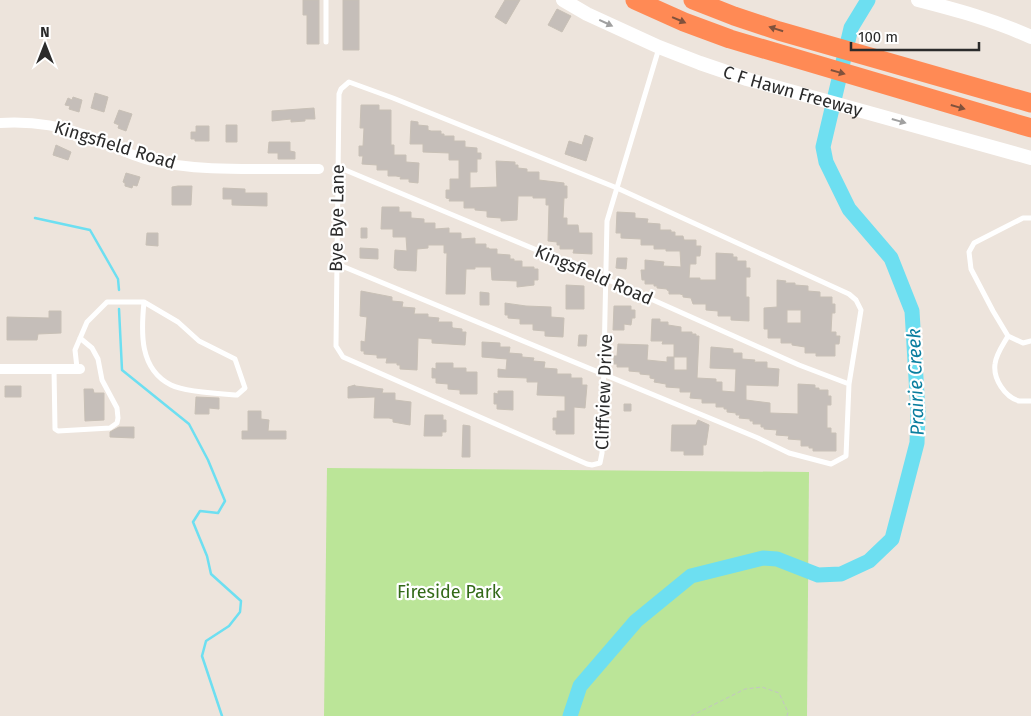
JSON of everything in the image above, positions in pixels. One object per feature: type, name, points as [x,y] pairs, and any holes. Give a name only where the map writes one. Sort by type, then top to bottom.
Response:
[{"type":"highway","name":"C F Hawn Freeway","points":[[635,0],[730,40],[1031,128]]},
{"type":"highway","points":[[693,0],[734,16],[822,43],[1031,103]]},
{"type":"main road","name":"C F Hawn Freeway","points":[[563,0],[587,14],[659,47],[737,76],[1031,158]]},
{"type":"main road","points":[[918,0],[1001,23],[1031,37]]},
{"type":"street","name":"Kingsfield Road","points":[[0,123],[31,122],[47,124],[93,138],[147,160],[185,167],[319,169]]},
{"type":"street","points":[[0,369],[79,369]]},
{"type":"lane","points":[[326,0],[326,42]]},
{"type":"lane","name":"Cliffview Drive","points":[[343,357],[592,465],[600,463],[602,458],[605,375],[608,221],[659,47]]},
{"type":"lane","name":"Bye Bye Lane","points":[[343,357],[336,346],[339,94],[341,89],[349,82],[617,188]]},
{"type":"lane","name":"Kingsfield Road","points":[[338,167],[606,279],[799,365],[850,384]]},
{"type":"lane","points":[[337,264],[758,438],[789,453],[831,464],[846,456],[850,384],[861,310],[856,300],[849,294],[617,188]]},
{"type":"lane","points":[[1031,218],[1024,218],[974,243],[969,252],[971,269],[1008,336],[1022,343],[1031,341]]},
{"type":"lane","points":[[79,369],[75,350],[87,322],[106,302],[144,302],[178,322],[199,341],[234,359],[245,388],[237,395],[202,392],[171,386],[153,371],[144,352],[141,331],[144,302]]},
{"type":"lane","points":[[1008,336],[995,363],[995,378],[1003,390],[1018,400],[1031,401]]},
{"type":"lane","points":[[54,369],[55,429],[58,431],[110,428],[117,423],[117,408],[102,380],[98,359],[92,348],[80,338]]},
{"type":"path","points":[[691,716],[745,689],[762,687],[779,693],[788,712],[787,716]]},
{"type":"green space","name":"Fireside Park","points":[[327,468],[809,472],[807,716],[324,716]]},
{"type":"building","points":[[303,0],[319,0],[319,44],[307,44],[307,15],[303,15]]},
{"type":"building","points":[[343,0],[359,0],[359,50],[343,50]]},
{"type":"building","points":[[505,0],[520,0],[506,24],[495,17]]},
{"type":"building","points":[[557,9],[571,16],[562,32],[548,25]]},
{"type":"building","points":[[95,93],[108,97],[104,112],[91,108]]},
{"type":"building","points":[[73,97],[82,100],[79,112],[69,109],[70,106],[65,105],[68,98],[72,100]]},
{"type":"building","points":[[361,105],[379,105],[379,110],[391,110],[391,145],[394,145],[394,155],[406,155],[406,162],[419,163],[418,183],[409,182],[409,179],[400,179],[401,177],[388,176],[388,170],[377,170],[377,165],[362,164],[363,156],[359,156],[359,146],[363,146],[364,128],[360,128]]},
{"type":"building","points":[[314,108],[315,119],[291,122],[291,119],[272,121],[272,111]]},
{"type":"building","points":[[119,110],[132,114],[126,131],[118,128],[119,125],[114,123]]},
{"type":"building","points":[[411,121],[418,122],[418,125],[428,126],[428,130],[431,131],[441,131],[441,134],[444,134],[444,136],[454,136],[454,141],[465,141],[465,147],[477,148],[477,153],[481,153],[481,159],[477,159],[477,172],[470,172],[470,188],[497,187],[496,161],[515,162],[518,168],[527,169],[527,172],[539,172],[539,180],[564,183],[564,186],[567,186],[567,198],[564,198],[563,218],[567,218],[567,225],[578,225],[579,233],[592,233],[592,254],[573,253],[574,249],[560,249],[560,245],[557,245],[557,242],[548,241],[549,205],[546,205],[546,198],[518,196],[517,220],[501,221],[501,218],[487,217],[487,211],[464,208],[464,201],[449,201],[450,199],[446,198],[446,190],[450,190],[450,179],[459,179],[459,160],[449,160],[449,153],[423,152],[423,144],[410,144]]},
{"type":"building","points":[[226,125],[237,125],[237,142],[226,142]]},
{"type":"building","points":[[196,126],[209,126],[209,141],[195,141],[195,139],[191,139],[191,132],[196,132]]},
{"type":"building","points":[[585,135],[593,138],[586,161],[565,154],[569,141],[582,145]]},
{"type":"building","points":[[269,142],[290,142],[290,151],[295,152],[295,159],[278,159],[278,153],[268,153]]},
{"type":"building","points":[[56,145],[71,152],[68,160],[53,155]]},
{"type":"building","points":[[126,173],[140,177],[137,186],[133,185],[132,188],[125,186],[123,182]]},
{"type":"building","points":[[192,186],[191,205],[172,205],[172,187]]},
{"type":"building","points":[[223,188],[245,189],[245,193],[267,193],[267,206],[232,205],[232,199],[223,199]]},
{"type":"building","points":[[382,207],[399,207],[399,212],[411,212],[411,218],[424,219],[424,223],[435,223],[435,229],[449,228],[449,233],[461,233],[461,239],[475,238],[475,244],[486,244],[486,248],[497,249],[497,254],[510,255],[510,259],[514,259],[514,261],[522,261],[522,267],[538,269],[538,280],[534,280],[534,285],[517,287],[517,281],[492,280],[491,267],[475,267],[475,269],[466,269],[465,294],[446,294],[447,253],[444,253],[444,245],[428,245],[428,248],[417,249],[416,271],[397,270],[394,268],[395,250],[407,251],[406,237],[393,237],[393,229],[381,229]]},
{"type":"building","points":[[617,212],[635,213],[635,218],[648,219],[647,223],[660,224],[660,230],[671,230],[671,232],[675,232],[675,236],[683,236],[684,240],[696,240],[696,246],[701,246],[700,256],[696,256],[696,264],[690,264],[689,278],[716,280],[716,253],[733,254],[733,257],[737,257],[737,261],[746,261],[746,268],[750,268],[750,277],[746,277],[746,297],[749,297],[749,321],[731,320],[731,316],[718,316],[718,311],[706,310],[706,304],[693,304],[691,298],[683,297],[680,294],[669,294],[667,289],[657,288],[654,284],[645,284],[645,280],[642,280],[641,270],[645,270],[645,260],[664,262],[663,266],[681,267],[680,251],[654,249],[654,245],[641,245],[641,239],[621,238],[621,233],[616,233]]},
{"type":"building","points":[[361,228],[367,228],[367,238],[361,238]]},
{"type":"building","points":[[147,233],[158,233],[158,246],[146,245]]},
{"type":"building","points":[[360,248],[378,249],[378,259],[360,258]]},
{"type":"building","points":[[617,258],[627,258],[626,269],[616,268]]},
{"type":"building","points":[[777,280],[808,286],[808,291],[820,292],[820,297],[832,297],[832,304],[835,304],[835,313],[832,313],[831,332],[836,332],[836,336],[840,336],[839,344],[835,344],[835,356],[816,356],[816,353],[805,353],[805,347],[792,345],[792,343],[781,343],[781,338],[768,338],[768,329],[764,329],[764,308],[777,307]],"holes":[[[787,310],[801,310],[801,323],[787,323]]]},
{"type":"building","points":[[566,285],[584,286],[584,309],[566,309]]},
{"type":"building","points":[[361,291],[392,297],[392,301],[403,302],[402,307],[415,308],[414,314],[428,314],[428,317],[439,318],[438,322],[452,322],[453,328],[462,329],[462,332],[466,332],[465,345],[432,343],[432,339],[418,338],[417,370],[400,369],[400,365],[397,365],[397,363],[386,363],[387,358],[377,358],[377,355],[364,354],[364,351],[361,351],[361,341],[365,342],[367,317],[360,316]]},
{"type":"building","points":[[480,292],[489,293],[489,305],[480,305]]},
{"type":"building","points":[[505,303],[551,307],[551,317],[564,318],[563,337],[545,336],[545,331],[533,330],[533,324],[520,324],[520,319],[508,318],[508,315],[505,315]]},
{"type":"building","points":[[614,306],[631,306],[631,310],[635,310],[635,318],[632,318],[631,325],[624,324],[624,330],[613,330]]},
{"type":"building","points":[[49,311],[61,311],[61,333],[38,334],[37,340],[7,340],[7,317],[49,318]]},
{"type":"building","points":[[652,319],[660,319],[660,322],[668,322],[668,325],[681,327],[681,332],[692,332],[692,334],[699,336],[697,378],[716,379],[716,382],[722,382],[722,391],[735,392],[736,369],[710,368],[711,347],[733,349],[733,353],[742,353],[742,359],[755,360],[754,362],[767,362],[767,368],[779,369],[778,386],[746,385],[746,400],[770,403],[770,413],[798,414],[798,384],[815,385],[815,388],[819,388],[819,390],[828,390],[828,396],[831,396],[831,405],[827,405],[827,428],[831,428],[831,433],[836,433],[836,451],[813,451],[813,448],[809,448],[809,446],[801,446],[801,440],[788,439],[789,436],[776,435],[777,430],[764,429],[764,427],[761,427],[761,424],[753,424],[753,421],[750,421],[750,419],[739,418],[740,415],[727,412],[727,409],[724,409],[724,407],[716,407],[716,403],[702,403],[702,399],[690,398],[691,392],[680,392],[680,388],[666,387],[666,384],[654,382],[655,379],[650,378],[650,375],[629,371],[629,367],[617,367],[617,364],[614,364],[614,356],[617,356],[618,344],[648,345],[647,360],[667,362],[667,357],[674,357],[674,344],[662,344],[663,341],[651,341]],"holes":[[[674,357],[687,357],[687,370],[674,370]]]},
{"type":"building","points":[[579,335],[587,335],[586,346],[578,346]]},
{"type":"building","points":[[482,342],[500,343],[500,347],[510,347],[509,353],[522,354],[522,357],[534,358],[533,361],[545,362],[544,368],[557,369],[557,374],[571,374],[571,378],[582,378],[582,385],[587,385],[585,408],[574,407],[574,434],[556,434],[556,430],[553,430],[553,418],[557,418],[557,411],[565,411],[565,396],[537,395],[538,382],[527,382],[527,378],[498,377],[498,369],[506,370],[507,359],[482,357]]},
{"type":"building","points":[[436,363],[453,363],[453,368],[466,368],[466,372],[477,372],[477,394],[460,394],[460,390],[448,389],[448,384],[436,383],[436,378],[432,378],[432,368],[436,369]]},
{"type":"building","points":[[355,385],[383,389],[382,393],[395,393],[395,400],[411,402],[410,425],[393,422],[393,419],[389,418],[374,418],[375,397],[348,398],[348,387]]},
{"type":"building","points":[[5,386],[21,386],[21,397],[5,397]]},
{"type":"building","points":[[84,389],[93,389],[94,393],[104,393],[104,420],[85,421]]},
{"type":"building","points":[[498,391],[513,391],[513,410],[497,409],[497,404],[494,404],[494,393],[498,394]]},
{"type":"building","points":[[196,397],[219,398],[219,409],[209,408],[209,414],[195,414]]},
{"type":"building","points":[[624,404],[631,404],[631,411],[624,411]]},
{"type":"building","points":[[248,411],[261,411],[261,419],[269,420],[268,431],[286,431],[286,439],[242,439],[242,431],[248,431]]},
{"type":"building","points":[[425,415],[443,415],[443,420],[446,420],[446,432],[442,432],[442,436],[424,436]]},
{"type":"building","points":[[698,420],[709,425],[706,445],[703,445],[703,455],[684,455],[684,451],[671,451],[672,425],[696,425]]},
{"type":"building","points":[[463,425],[470,426],[470,457],[462,457]]},
{"type":"building","points":[[119,427],[134,427],[134,438],[110,437],[110,432]]},
{"type":"waterway","name":"Prairie Creek","points":[[570,716],[580,686],[636,621],[691,576],[763,558],[777,559],[818,575],[841,574],[869,561],[892,539],[917,443],[918,412],[912,311],[891,258],[849,209],[826,162],[823,147],[851,28],[868,0]]},
{"type":"waterway","points":[[35,218],[90,230],[118,279],[119,290]]},
{"type":"waterway","points":[[119,309],[122,370],[189,424],[208,460],[225,501],[218,513],[200,511],[193,522],[207,556],[211,574],[241,601],[240,612],[229,626],[206,641],[202,656],[222,716]]}]
